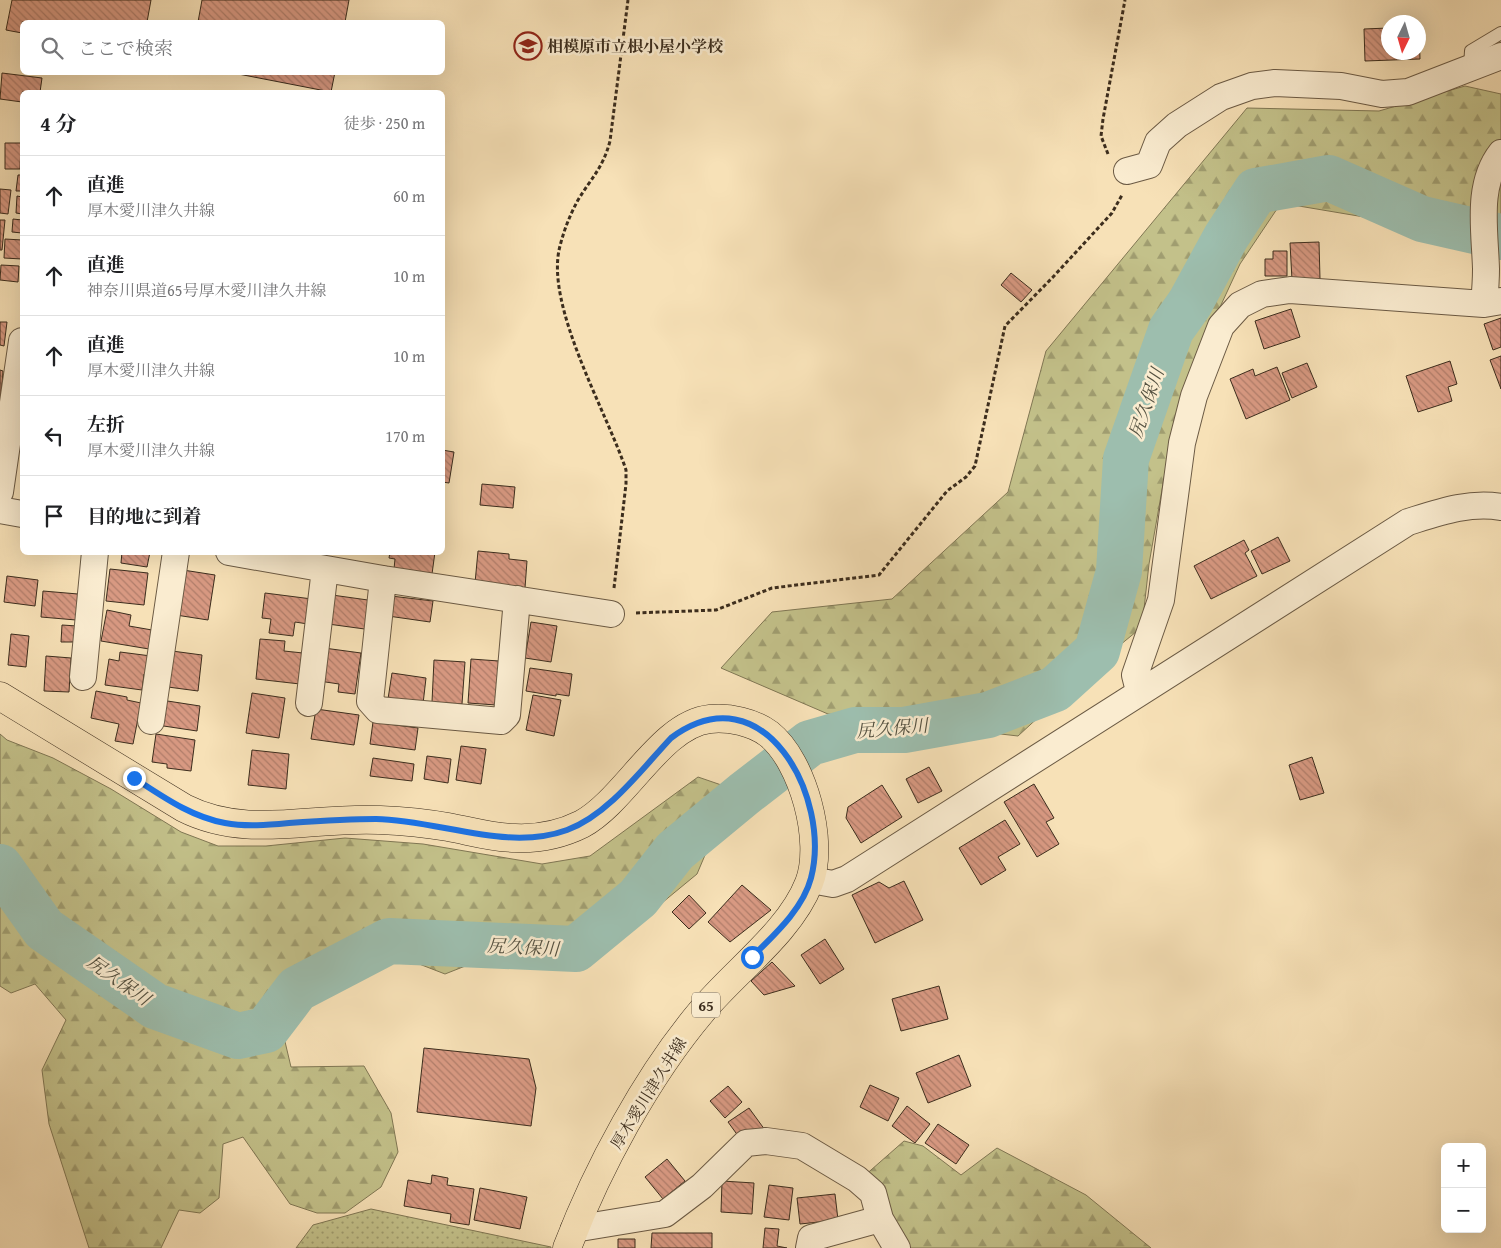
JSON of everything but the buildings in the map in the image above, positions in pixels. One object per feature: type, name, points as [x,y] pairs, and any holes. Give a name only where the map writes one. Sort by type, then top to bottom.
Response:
[{"type":"main road","name":"厚木愛川津久井線","points":[[0,696],[184,808],[210,820],[236,825],[376,819],[418,822],[507,838],[551,835],[578,825],[592,817],[605,807],[671,738],[700,721],[722,719],[746,723],[769,734],[786,757],[808,801],[813,821],[815,856],[811,880],[788,918],[714,996],[675,1046],[628,1122],[571,1238]]},
{"type":"street","points":[[1128,171],[1149,165],[1158,142],[1177,125],[1221,97],[1252,86],[1275,83],[1341,86],[1382,94],[1408,92],[1501,56]]},
{"type":"street","points":[[1139,691],[1135,675],[1161,600],[1182,443],[1194,396],[1221,326],[1240,305],[1262,294],[1290,290],[1492,302],[1486,272],[1484,215],[1486,183],[1494,162],[1501,153]]},
{"type":"street","points":[[0,492],[20,355]]},
{"type":"street","points":[[811,880],[833,884],[847,879],[1139,691],[1408,522],[1443,511],[1473,507],[1501,507]]},
{"type":"street","points":[[0,510],[20,514]]},
{"type":"street","points":[[82,677],[95,555]]},
{"type":"street","points":[[151,721],[176,555]]},
{"type":"street","points":[[245,555],[383,579],[611,614]]},
{"type":"street","points":[[309,703],[325,569]]},
{"type":"street","points":[[383,579],[370,701],[378,710],[502,721],[507,715],[517,599]]},
{"type":"street","points":[[571,1238],[665,1214],[702,1186],[746,1143],[766,1141],[802,1146],[857,1179],[873,1194],[880,1219],[897,1248]]},
{"type":"street","points":[[810,1248],[812,1238],[880,1219]]},
{"type":"lane","points":[[1470,68],[1471,51],[1501,33]]},
{"type":"path","points":[[628,0],[610,141],[605,160],[579,199],[566,226],[559,258],[559,275],[563,301],[575,348],[626,470],[611,614],[716,610],[772,588],[879,575],[947,491],[966,477],[975,466],[1005,326],[1053,278],[1112,213],[1126,188],[1128,171],[1115,164],[1105,150],[1101,136],[1105,104],[1125,0]]},
{"type":"green space","points":[[1465,86],[1501,94],[1501,249],[1469,235],[1416,237],[1382,220],[1281,203],[1240,264],[1201,348],[1166,467],[1149,564],[1142,627],[1092,668],[1018,736],[828,714],[721,668],[772,612],[892,599],[1008,492],[1046,351],[1247,108],[1379,111]]},
{"type":"green space","points":[[0,734],[7,740],[53,758],[111,789],[181,832],[218,846],[266,846],[345,838],[423,844],[542,864],[590,856],[698,777],[733,789],[697,874],[623,935],[551,938],[486,924],[478,961],[445,974],[383,950],[315,988],[282,1029],[291,1067],[364,1066],[391,1113],[398,1152],[381,1187],[345,1213],[317,1213],[290,1204],[243,1137],[223,1144],[219,1198],[200,1213],[179,1210],[161,1248],[89,1248],[49,1124],[42,1070],[66,1020],[35,984],[11,993],[0,986]]},
{"type":"green space","points":[[904,1141],[923,1146],[961,1175],[997,1148],[1086,1195],[1151,1248],[905,1248],[863,1177]]},
{"type":"green space","points":[[371,1209],[551,1248],[296,1248],[313,1225]]},
{"type":"waterway","name":"尻久保川","points":[[0,867],[44,929],[155,1006],[238,1036],[266,1030],[297,989],[389,941],[576,949],[638,898],[675,851],[810,743],[855,730],[904,730],[988,715],[1055,689],[1097,651],[1119,571],[1126,459],[1171,330],[1190,303],[1226,237],[1256,191],[1329,178],[1422,219],[1501,237]]},
{"type":"place","name":"相模原市立根小屋小学校","points":[[528,46]]},
{"type":"route","points":[[134,778],[196,815],[226,824],[270,825],[376,819],[418,822],[494,836],[529,838],[565,831],[592,817],[605,807],[671,738],[682,730],[700,721],[710,719],[733,720],[746,723],[758,727],[769,734],[780,746],[800,781],[808,801],[815,839],[815,856],[811,880],[804,895],[788,918],[752,957]]}]
